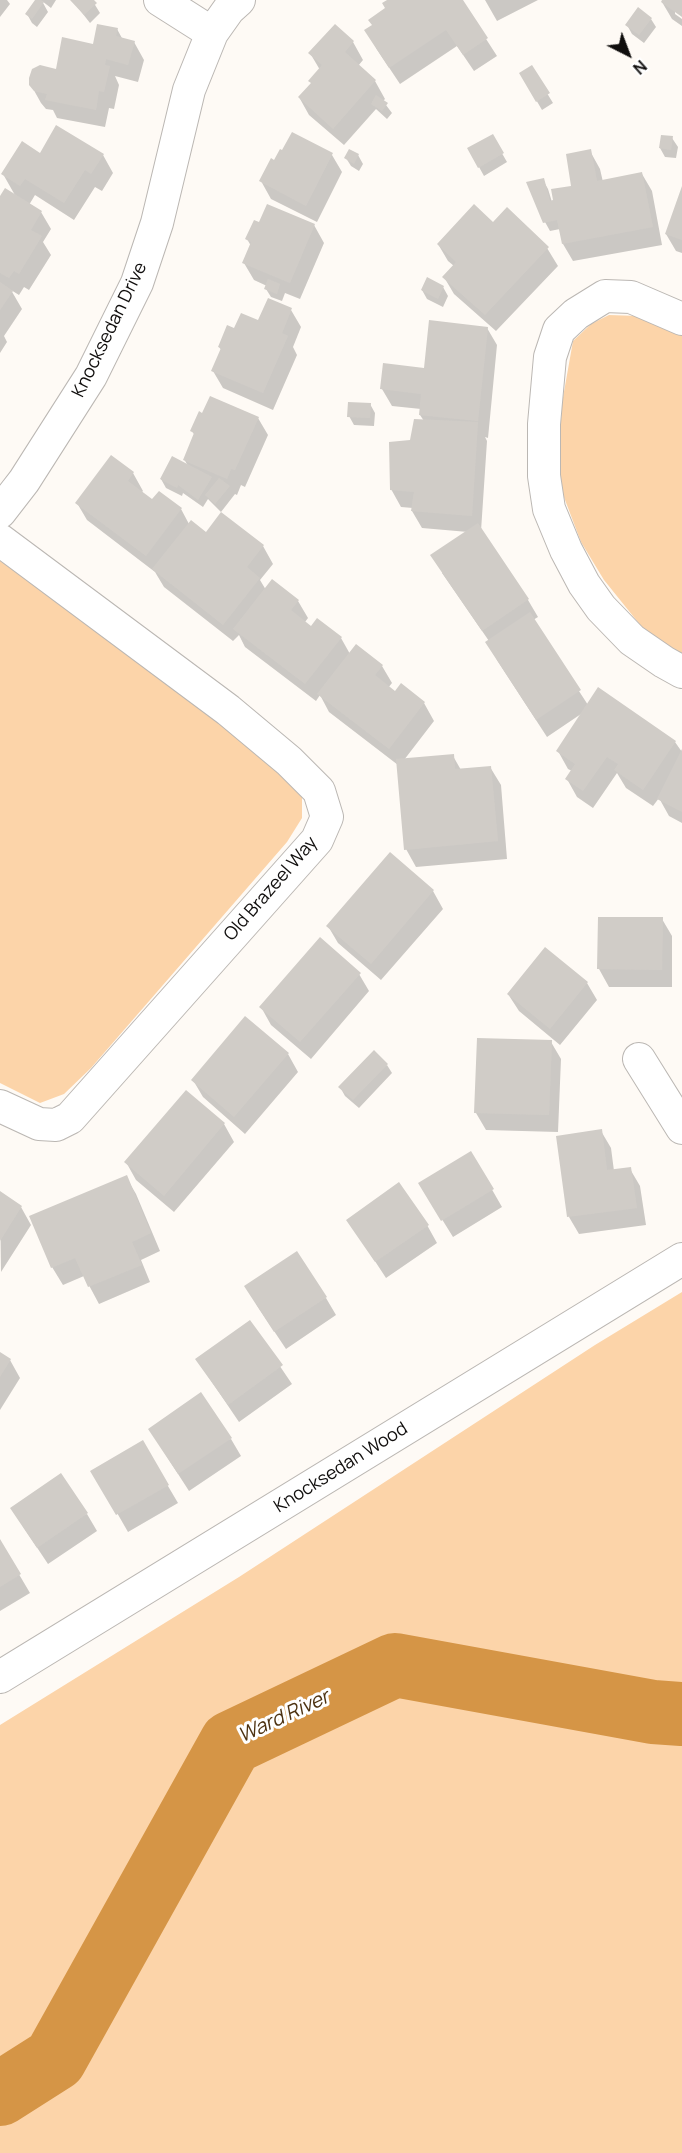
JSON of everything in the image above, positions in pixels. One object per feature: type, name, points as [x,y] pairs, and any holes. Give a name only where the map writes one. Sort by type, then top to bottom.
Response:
[{"type":"street","points":[[160,0],[212,33]]},
{"type":"street","name":"Knocksedan Drive","points":[[0,512],[24,481],[92,376],[137,283],[158,223],[189,90],[212,33],[229,9],[239,0]]},
{"type":"street","points":[[682,319],[631,297],[605,296],[576,314],[559,330],[550,357],[544,424],[544,476],[549,509],[566,550],[584,584],[601,608],[632,640],[682,672]]},
{"type":"street","name":"Old Brazeel Way","points":[[0,540],[210,696],[289,760],[319,791],[327,817],[316,840],[70,1118],[56,1125],[39,1124],[0,1106]]},
{"type":"street","points":[[639,1059],[682,1128]]},
{"type":"street","name":"Knocksedan Wood","points":[[0,1677],[682,1259]]},
{"type":"shaded area","points":[[609,315],[638,316],[682,335],[682,658],[641,626],[604,580],[581,542],[562,492],[559,455],[562,403],[573,341],[591,324]]},
{"type":"shaded area","points":[[0,560],[5,560],[285,770],[302,797],[302,818],[287,842],[91,1068],[64,1094],[40,1103],[0,1083]]},
{"type":"shaded area","points":[[682,1292],[682,2153],[0,2153],[0,1725],[239,1577],[595,1345]]},
{"type":"building","points":[[35,0],[44,2],[32,19],[25,14]]},
{"type":"building","points":[[70,0],[94,0],[97,3],[84,15]]},
{"type":"building","points":[[387,0],[463,0],[488,38],[463,55],[446,30],[389,68],[364,30],[372,25],[368,20],[385,8],[382,3]]},
{"type":"building","points":[[662,0],[682,0],[682,17],[661,2]]},
{"type":"building","points":[[638,7],[652,18],[639,35],[625,25]]},
{"type":"building","points":[[97,24],[118,28],[116,36],[135,41],[128,65],[106,59],[105,65],[110,66],[104,92],[99,91],[96,110],[45,100],[47,94],[34,91],[29,85],[32,69],[40,65],[56,69],[62,37],[93,44]]},
{"type":"building","points":[[335,24],[354,41],[345,52],[376,80],[333,129],[298,97],[311,83],[308,81],[322,65],[308,53]]},
{"type":"building","points":[[532,65],[550,93],[536,102],[519,73]]},
{"type":"building","points":[[376,95],[388,103],[382,111],[371,104]]},
{"type":"building","points":[[56,125],[104,154],[91,174],[85,170],[64,203],[25,179],[20,186],[1,174],[22,141],[40,153]]},
{"type":"building","points":[[292,132],[333,153],[306,206],[259,181],[271,158],[274,160]]},
{"type":"building","points":[[493,134],[504,153],[478,168],[467,148]]},
{"type":"building","points":[[661,135],[673,136],[671,150],[659,148]]},
{"type":"building","points":[[349,149],[359,154],[354,164],[344,158]]},
{"type":"building","points":[[591,149],[597,181],[642,172],[653,227],[562,244],[557,220],[543,223],[526,182],[544,178],[550,201],[553,200],[551,189],[571,186],[566,154]]},
{"type":"building","points":[[682,186],[682,240],[665,234]]},
{"type":"building","points":[[5,188],[42,211],[31,230],[42,236],[19,274],[14,271],[9,278],[0,273],[0,196]]},
{"type":"building","points":[[267,204],[315,224],[290,283],[242,263],[251,242],[245,239],[254,220],[259,222]]},
{"type":"building","points":[[474,204],[493,222],[507,207],[549,247],[485,315],[442,277],[456,262],[437,244]]},
{"type":"building","points":[[427,277],[444,286],[438,299],[421,290]]},
{"type":"building","points":[[268,279],[280,284],[277,294],[264,289]]},
{"type":"building","points":[[0,282],[13,291],[0,310]]},
{"type":"building","points":[[268,298],[292,308],[282,333],[288,336],[263,393],[211,371],[221,348],[218,347],[227,325],[234,328],[241,313],[258,320]]},
{"type":"building","points":[[429,320],[488,327],[478,421],[419,415],[421,394],[380,389],[383,363],[424,368]]},
{"type":"building","points":[[210,396],[259,417],[235,470],[231,469],[227,479],[183,460],[194,433],[190,431],[199,411],[202,413]]},
{"type":"building","points":[[348,402],[371,403],[370,418],[347,417]]},
{"type":"building","points":[[414,419],[478,422],[472,516],[411,511],[414,492],[390,490],[389,442],[410,440]]},
{"type":"building","points":[[111,455],[134,472],[128,481],[152,499],[159,491],[182,508],[146,556],[75,503]]},
{"type":"building","points":[[172,456],[212,477],[198,500],[178,485],[177,488],[160,479]]},
{"type":"building","points":[[219,478],[230,486],[215,504],[205,495]]},
{"type":"building","points":[[221,512],[264,545],[247,567],[260,578],[223,625],[152,569],[191,520],[206,532]]},
{"type":"building","points":[[478,523],[529,599],[482,631],[430,555]]},
{"type":"building","points":[[272,579],[299,600],[291,610],[311,626],[317,618],[342,637],[305,684],[233,629]]},
{"type":"building","points":[[530,612],[581,690],[536,720],[485,642]]},
{"type":"building","points":[[356,644],[383,665],[375,675],[395,691],[401,683],[425,702],[389,749],[317,694]]},
{"type":"building","points":[[598,687],[676,741],[643,790],[614,770],[618,764],[607,757],[583,791],[565,779],[575,764],[556,751]]},
{"type":"building","points":[[682,749],[682,812],[657,799]]},
{"type":"building","points":[[454,754],[455,769],[491,766],[498,841],[404,850],[396,759]]},
{"type":"building","points":[[390,852],[434,890],[371,964],[326,926]]},
{"type":"building","points":[[598,917],[663,917],[662,970],[597,969]]},
{"type":"building","points":[[320,937],[361,973],[300,1042],[259,1007]]},
{"type":"building","points":[[545,947],[588,982],[550,1029],[507,994]]},
{"type":"building","points":[[245,1016],[289,1053],[234,1117],[191,1080]]},
{"type":"building","points":[[477,1038],[552,1040],[549,1115],[474,1113]]},
{"type":"building","points":[[374,1050],[388,1064],[353,1100],[338,1087]]},
{"type":"building","points":[[186,1090],[225,1123],[164,1196],[124,1162]]},
{"type":"building","points":[[602,1129],[607,1170],[631,1167],[637,1208],[567,1217],[556,1136]]},
{"type":"building","points":[[471,1151],[494,1189],[441,1221],[418,1183]]},
{"type":"building","points":[[127,1175],[151,1233],[132,1242],[142,1265],[88,1287],[75,1258],[51,1268],[29,1216]]},
{"type":"building","points":[[399,1182],[429,1225],[375,1262],[346,1220]]},
{"type":"building","points":[[0,1191],[22,1206],[0,1241]]},
{"type":"building","points":[[297,1251],[327,1297],[274,1332],[244,1286]]},
{"type":"building","points":[[250,1320],[283,1365],[228,1405],[195,1359]]},
{"type":"building","points":[[0,1352],[11,1359],[0,1377]]},
{"type":"building","points":[[201,1392],[232,1438],[178,1474],[148,1429]]},
{"type":"building","points":[[143,1440],[169,1485],[116,1515],[90,1471]]},
{"type":"building","points":[[61,1473],[88,1513],[37,1548],[10,1508]]},
{"type":"building","points":[[0,1539],[21,1574],[0,1587]]},
{"type":"waterway","name":"Ward River","points":[[0,2094],[55,2059],[231,1743],[395,1665],[653,1712],[682,1714]]}]
